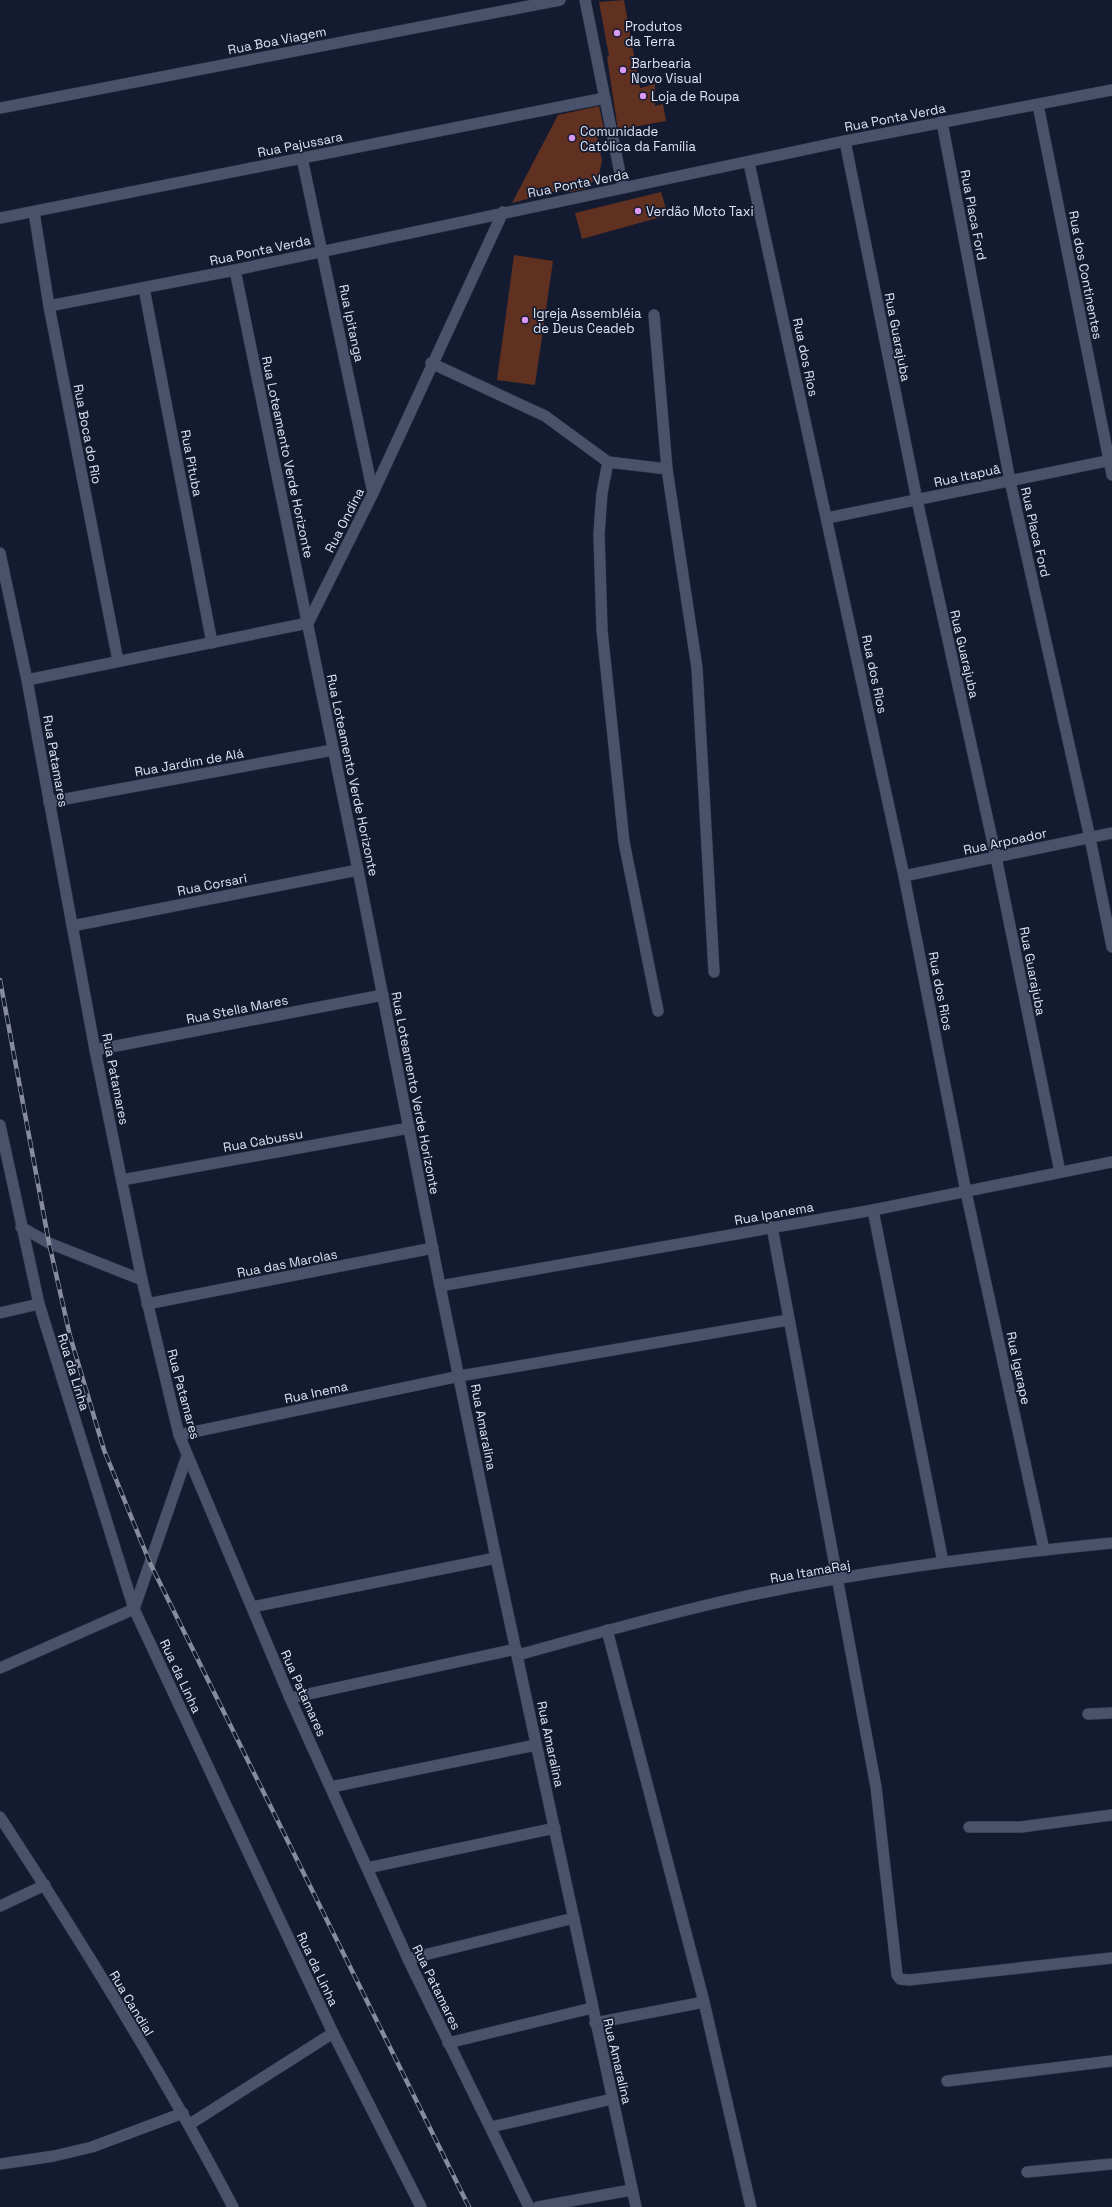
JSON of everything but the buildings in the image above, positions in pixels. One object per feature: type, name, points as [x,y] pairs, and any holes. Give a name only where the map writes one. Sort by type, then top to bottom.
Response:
[{"type":"street","name":"Rua Boa Viagem","points":[[0,108],[560,0]]},
{"type":"street","points":[[585,0],[623,188]]},
{"type":"street","name":"Rua Ponta Verda","points":[[49,306],[235,270],[503,212],[749,163],[845,141],[1112,90]]},
{"type":"street","name":"Rua Pajussara","points":[[0,218],[605,98]]},
{"type":"street","name":"Rua dos Continentes","points":[[1038,105],[1111,460],[1112,475]]},
{"type":"street","name":"Rua Placa Ford","points":[[942,122],[1010,481],[1090,838],[1112,947]]},
{"type":"street","name":"Rua Guarajuba","points":[[845,141],[917,500],[996,857],[1060,1172]]},
{"type":"street","name":"Rua Ipitanga","points":[[302,158],[373,493]]},
{"type":"street","name":"Rua dos Rios","points":[[749,163],[904,876],[966,1192]]},
{"type":"street","name":"Rua Boca do Rio","points":[[34,212],[49,306],[118,661]]},
{"type":"street","name":"Rua Ondina","points":[[308,623],[373,493],[431,363],[503,212]]},
{"type":"street","name":"Rua Loteamento Verde Horizonte","points":[[235,270],[358,870],[440,1286]]},
{"type":"street","name":"Rua Pituba","points":[[144,288],[212,643]]},
{"type":"street","points":[[654,315],[667,470],[697,668],[714,972]]},
{"type":"street","points":[[431,363],[545,416],[608,462],[667,470]]},
{"type":"street","name":"Rua Itapuã","points":[[827,518],[1111,460]]},
{"type":"street","points":[[608,462],[602,492],[599,534],[602,630],[624,842],[658,1011]]},
{"type":"street","name":"Rua Patamares","points":[[0,553],[27,680],[95,1050],[147,1304],[178,1435],[290,1698],[408,1959],[529,2207]]},
{"type":"street","points":[[27,680],[308,623]]},
{"type":"street","name":"Rua Jardim de Alá","points":[[49,802],[333,750]]},
{"type":"street","name":"Rua Arpoador","points":[[904,876],[1112,833]]},
{"type":"street","name":"Rua Corsari","points":[[72,926],[358,870]]},
{"type":"street","name":"Rua Stella Mares","points":[[95,1050],[383,996]]},
{"type":"street","name":"Rua da Linha","points":[[0,1125],[39,1304],[134,1609],[333,2032],[421,2207]]},
{"type":"street","name":"Rua Cabussu","points":[[122,1180],[409,1128]]},
{"type":"street","name":"Rua Ipanema","points":[[440,1286],[872,1210],[1112,1162]]},
{"type":"street","name":"Rua Igarape","points":[[966,1192],[1044,1550]]},
{"type":"street","points":[[872,1210],[943,1562]]},
{"type":"street","points":[[21,1227],[49,1243],[142,1280]]},
{"type":"street","points":[[772,1227],[836,1580],[876,1787],[882,1831],[895,1963],[898,1977],[900,1980],[909,1980],[1112,1958]]},
{"type":"street","name":"Rua das Marolas","points":[[147,1304],[433,1248]]},
{"type":"street","name":"Rua Amaralina","points":[[440,1286],[460,1376],[496,1558],[555,1828],[631,2190],[636,2207]]},
{"type":"street","points":[[0,1313],[39,1304]]},
{"type":"street","name":"Rua Inema","points":[[178,1435],[460,1376],[788,1320]]},
{"type":"street","points":[[0,1668],[134,1609],[187,1456]]},
{"type":"street","name":"Rua ItamaRaj","points":[[290,1698],[517,1652],[723,1602],[836,1580],[943,1562],[1112,1543]]},
{"type":"street","points":[[252,1607],[496,1558]]},
{"type":"street","points":[[607,1630],[704,2002],[751,2207]]},
{"type":"street","points":[[1088,1714],[1112,1712]]},
{"type":"street","points":[[330,1787],[536,1744]]},
{"type":"street","points":[[969,1827],[1021,1827],[1112,1815]]},
{"type":"street","name":"Rua Candial","points":[[0,1817],[45,1886],[190,2124],[233,2207]]},
{"type":"street","points":[[367,1868],[555,1828]]},
{"type":"street","points":[[0,1906],[45,1886]]},
{"type":"street","points":[[408,1959],[574,1918]]},
{"type":"street","points":[[595,2023],[704,2002]]},
{"type":"street","points":[[448,2043],[592,2008]]},
{"type":"street","points":[[190,2124],[333,2032]]},
{"type":"street","points":[[947,2081],[1112,2061]]},
{"type":"street","points":[[491,2127],[612,2099]]},
{"type":"street","points":[[0,2164],[54,2156],[92,2147],[183,2113]]},
{"type":"street","points":[[1027,2172],[1112,2164]]},
{"type":"street","points":[[538,2207],[631,2190]]},
{"type":"railway","points":[[0,980],[49,1243],[70,1336],[104,1450],[150,1563],[469,2207]]},
{"type":"place","name":"Produtos da Terra","points":[[617,33]]},
{"type":"place","name":"Barbearia Novo Visual","points":[[623,70]]},
{"type":"place","name":"Loja de Roupa","points":[[643,96]]},
{"type":"place","name":"Comunidade Católica da Família","points":[[572,138]]},
{"type":"place","name":"Verdão Moto Taxi","points":[[638,211]]},
{"type":"place","name":"Igreja Assembléia de Deus Ceadeb","points":[[525,320]]}]
